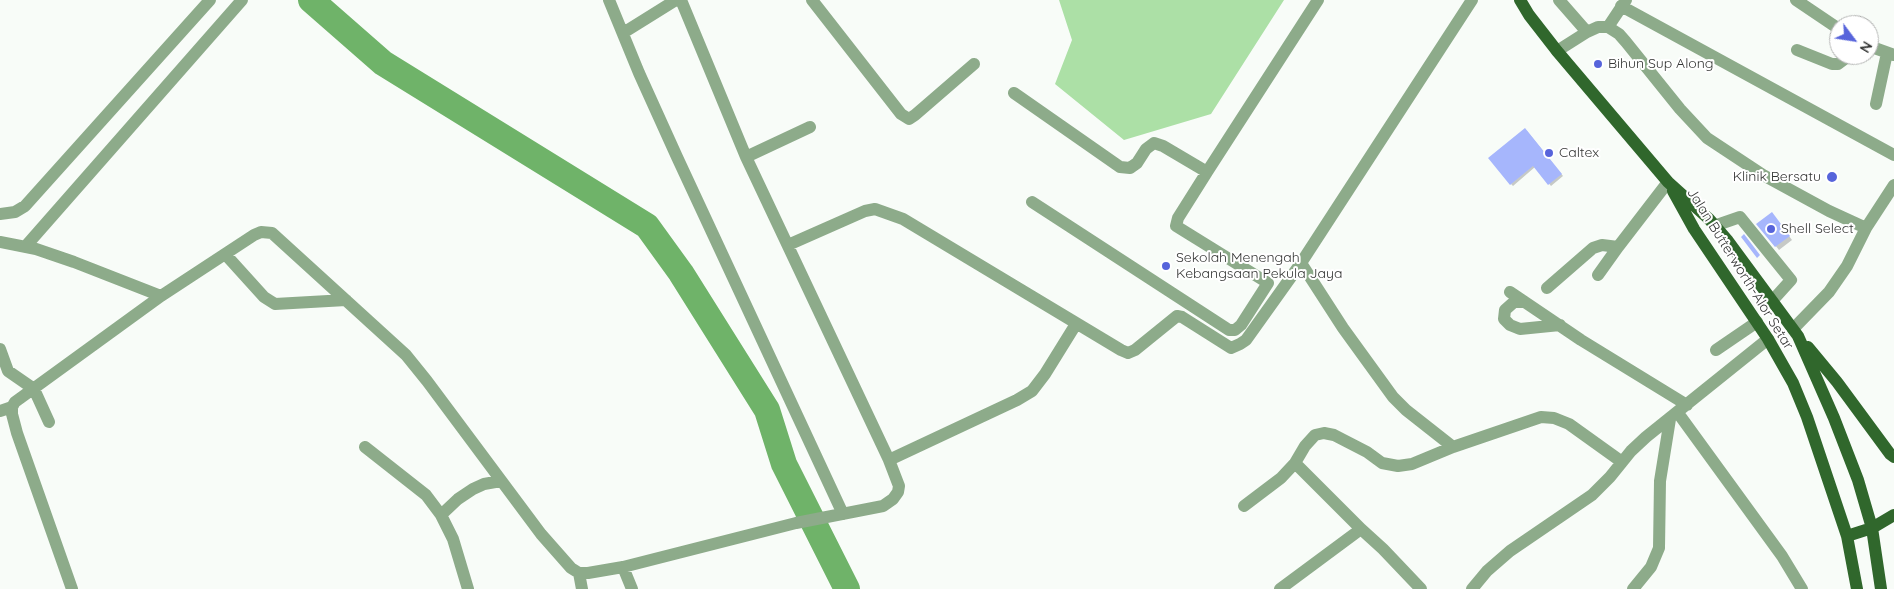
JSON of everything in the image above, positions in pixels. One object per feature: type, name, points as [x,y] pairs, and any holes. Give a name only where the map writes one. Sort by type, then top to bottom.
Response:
[{"type":"main road","points":[[1513,0],[1529,15]]},
{"type":"main road","points":[[1520,0],[1529,15],[1558,51],[1668,182]]},
{"type":"main road","name":"Jalan Butterworth-Alor Setar","points":[[1668,182],[1728,241],[1796,333],[1851,462],[1872,528],[1881,589]]},
{"type":"main road","name":"Jalan Butterworth-Alor Setar","points":[[1668,182],[1694,229],[1768,339],[1793,383],[1808,417],[1847,536],[1857,589]]},
{"type":"main road","points":[[1796,333],[1837,382],[1894,457]]},
{"type":"main road","points":[[1847,536],[1872,528],[1894,516]]},
{"type":"street","points":[[0,214],[15,212],[25,206],[210,0]]},
{"type":"street","points":[[24,247],[242,0]]},
{"type":"street","points":[[609,0],[676,157],[843,514]]},
{"type":"street","points":[[623,33],[676,0]]},
{"type":"street","points":[[72,589],[12,414],[6,409],[161,296],[261,232],[272,233],[406,355],[553,548],[578,573],[623,567],[796,524],[883,506],[896,496],[899,486],[888,460],[746,157],[680,0]]},
{"type":"street","points":[[812,0],[901,114],[909,118],[915,115],[974,64]]},
{"type":"street","points":[[1032,202],[1229,330],[1236,330],[1268,283],[1176,226],[1178,218],[1318,0]]},
{"type":"street","points":[[788,245],[864,211],[875,209],[903,219],[1076,324],[1128,353],[1135,350],[1177,316],[1182,317],[1230,348],[1246,340],[1302,263],[1472,0]]},
{"type":"street","points":[[1559,0],[1587,32]]},
{"type":"street","points":[[1796,0],[1829,22]]},
{"type":"street","points":[[1608,28],[1624,3],[1894,155]]},
{"type":"street","points":[[1558,51],[1587,32],[1598,28],[1608,28],[1619,34],[1680,109],[1707,138],[1764,174],[1829,211],[1866,228]]},
{"type":"street","points":[[1797,50],[1829,63]]},
{"type":"street","points":[[1876,104],[1890,54]]},
{"type":"street","points":[[1014,93],[1120,167],[1130,168],[1138,163],[1146,149],[1154,143],[1163,146],[1207,172]]},
{"type":"street","points":[[746,157],[810,127]]},
{"type":"street","points":[[1598,275],[1668,182]]},
{"type":"street","points":[[1796,333],[1847,266],[1866,228],[1894,185]]},
{"type":"street","points":[[1714,226],[1740,217],[1790,280],[1772,301]]},
{"type":"street","points":[[0,242],[74,262],[161,296]]},
{"type":"street","points":[[1547,288],[1593,248],[1602,245],[1618,247]]},
{"type":"street","points":[[226,255],[264,298],[275,304],[346,300]]},
{"type":"street","points":[[1302,263],[1343,328],[1393,397],[1406,410],[1453,446]]},
{"type":"street","points":[[1510,292],[1560,325],[1678,412],[1782,556],[1802,589]]},
{"type":"street","points":[[1525,302],[1514,302],[1505,310],[1504,319],[1510,325],[1520,328],[1560,325]]},
{"type":"street","points":[[1716,350],[1757,322]]},
{"type":"street","points":[[888,460],[1017,400],[1032,391],[1045,374],[1076,324]]},
{"type":"street","points":[[1472,589],[1510,551],[1592,495],[1646,437],[1768,339]]},
{"type":"street","points":[[0,349],[8,372],[34,389],[49,422]]},
{"type":"street","points":[[1633,589],[1651,567],[1659,548],[1660,481],[1678,412]]},
{"type":"street","points":[[1244,506],[1281,478],[1295,464],[1305,446],[1315,435],[1324,433],[1334,435],[1367,452],[1382,463],[1398,466],[1412,464],[1453,446],[1541,417],[1554,418],[1569,424],[1622,462]]},
{"type":"street","points":[[365,446],[426,495],[441,515],[453,539],[468,589]]},
{"type":"street","points":[[1295,464],[1421,589]]},
{"type":"street","points":[[441,515],[458,499],[473,489],[484,484],[501,481]]},
{"type":"street","points":[[1280,589],[1360,529]]},
{"type":"street","points":[[623,567],[632,589]]},
{"type":"street","points":[[578,573],[582,589]]},
{"type":"green space","points":[[1059,0],[1284,0],[1211,114],[1124,140],[1055,84],[1072,40]]},
{"type":"building","points":[[1525,128],[1562,174],[1548,185],[1533,166],[1510,185],[1488,158]]},
{"type":"building","name":"Shell Select","points":[[1772,212],[1790,236],[1775,247],[1756,224]]},
{"type":"building","points":[[1744,234],[1760,255],[1757,258],[1741,237]]},
{"type":"waterway","points":[[311,0],[383,63],[647,226],[681,273],[767,410],[784,464],[847,589]]},
{"type":"place","name":"Bihun Sup Along","points":[[1598,64]]},
{"type":"place","name":"Caltex","points":[[1549,153]]},
{"type":"place","name":"Klinik Bersatu","points":[[1832,177]]},
{"type":"place","name":"Shell Select","points":[[1771,229]]},
{"type":"place","name":"Sekolah Menengah Kebangsaan Pekula Jaya","points":[[1166,266]]}]
